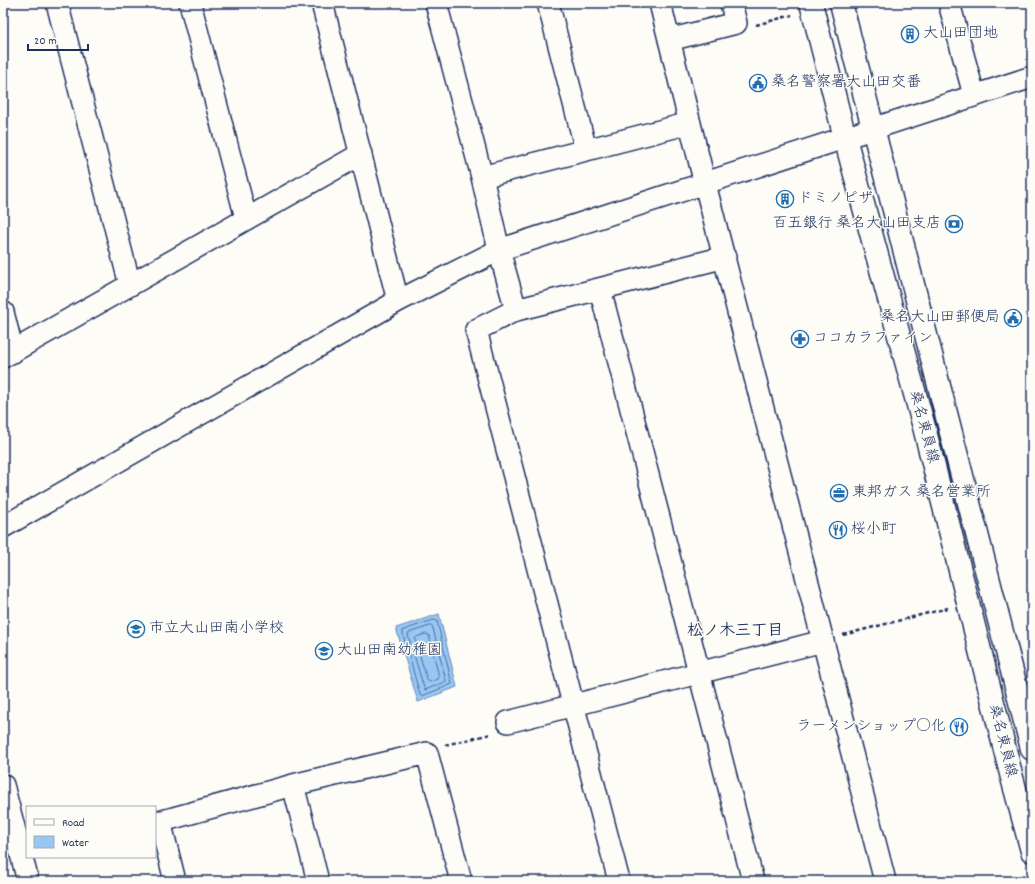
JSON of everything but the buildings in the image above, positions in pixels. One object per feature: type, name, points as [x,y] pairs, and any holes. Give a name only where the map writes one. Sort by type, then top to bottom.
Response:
[{"type":"main road","name":"桑名東員線","points":[[841,3],[1032,749]]},
{"type":"main road","name":"桑名東員線","points":[[803,9],[845,138],[924,427],[1011,774],[1032,851]]},
{"type":"street","points":[[57,3],[130,285]]},
{"type":"street","points":[[190,3],[246,218]]},
{"type":"street","points":[[322,3],[398,300]]},
{"type":"street","points":[[436,3],[482,177],[499,250],[516,310]]},
{"type":"street","points":[[548,3],[586,150]]},
{"type":"street","points":[[660,3],[705,184],[885,881]]},
{"type":"street","points":[[950,3],[974,95]]},
{"type":"street","points":[[670,40],[733,13]]},
{"type":"street","points":[[3,527],[398,300],[499,250],[1032,76]]},
{"type":"street","points":[[482,177],[690,123]]},
{"type":"street","points":[[3,312],[8,354],[361,154]]},
{"type":"street","points":[[619,881],[476,330],[516,310],[725,258]]},
{"type":"street","points":[[600,289],[753,881]]},
{"type":"street","points":[[502,727],[573,706],[823,641]]},
{"type":"street","points":[[175,881],[158,822],[427,752],[461,881]]},
{"type":"street","points":[[3,785],[24,856],[28,881]]},
{"type":"street","points":[[293,786],[318,881]]},
{"type":"path","points":[[733,13],[745,28],[803,9]]},
{"type":"path","points":[[823,641],[954,606]]},
{"type":"path","points":[[427,752],[435,748],[502,727]]},
{"type":"water","points":[[439,614],[457,687],[418,702],[396,628]]},
{"type":"place","name":"大山田団地","points":[[910,34]]},
{"type":"place","name":"桑名警察署大山田交番","points":[[758,83]]},
{"type":"place","name":"ドミノピザ","points":[[785,199]]},
{"type":"place","name":"百五銀行 桑名大山田支店","points":[[954,224]]},
{"type":"place","name":"桑名大山田郵便局","points":[[1013,318]]},
{"type":"place","name":"ココカラファイン","points":[[800,339]]},
{"type":"place","name":"東邦ガス 桑名営業所","points":[[839,493]]},
{"type":"place","name":"桜小町","points":[[838,530]]},
{"type":"place","name":"市立大山田南小学校","points":[[136,629]]},
{"type":"place","name":"大山田南幼稚園","points":[[324,651]]},
{"type":"place","name":"ラーメンショップ○化","points":[[959,727]]},
{"type":"district","name":"松ノ木三丁目","points":[[735,631]]}]
